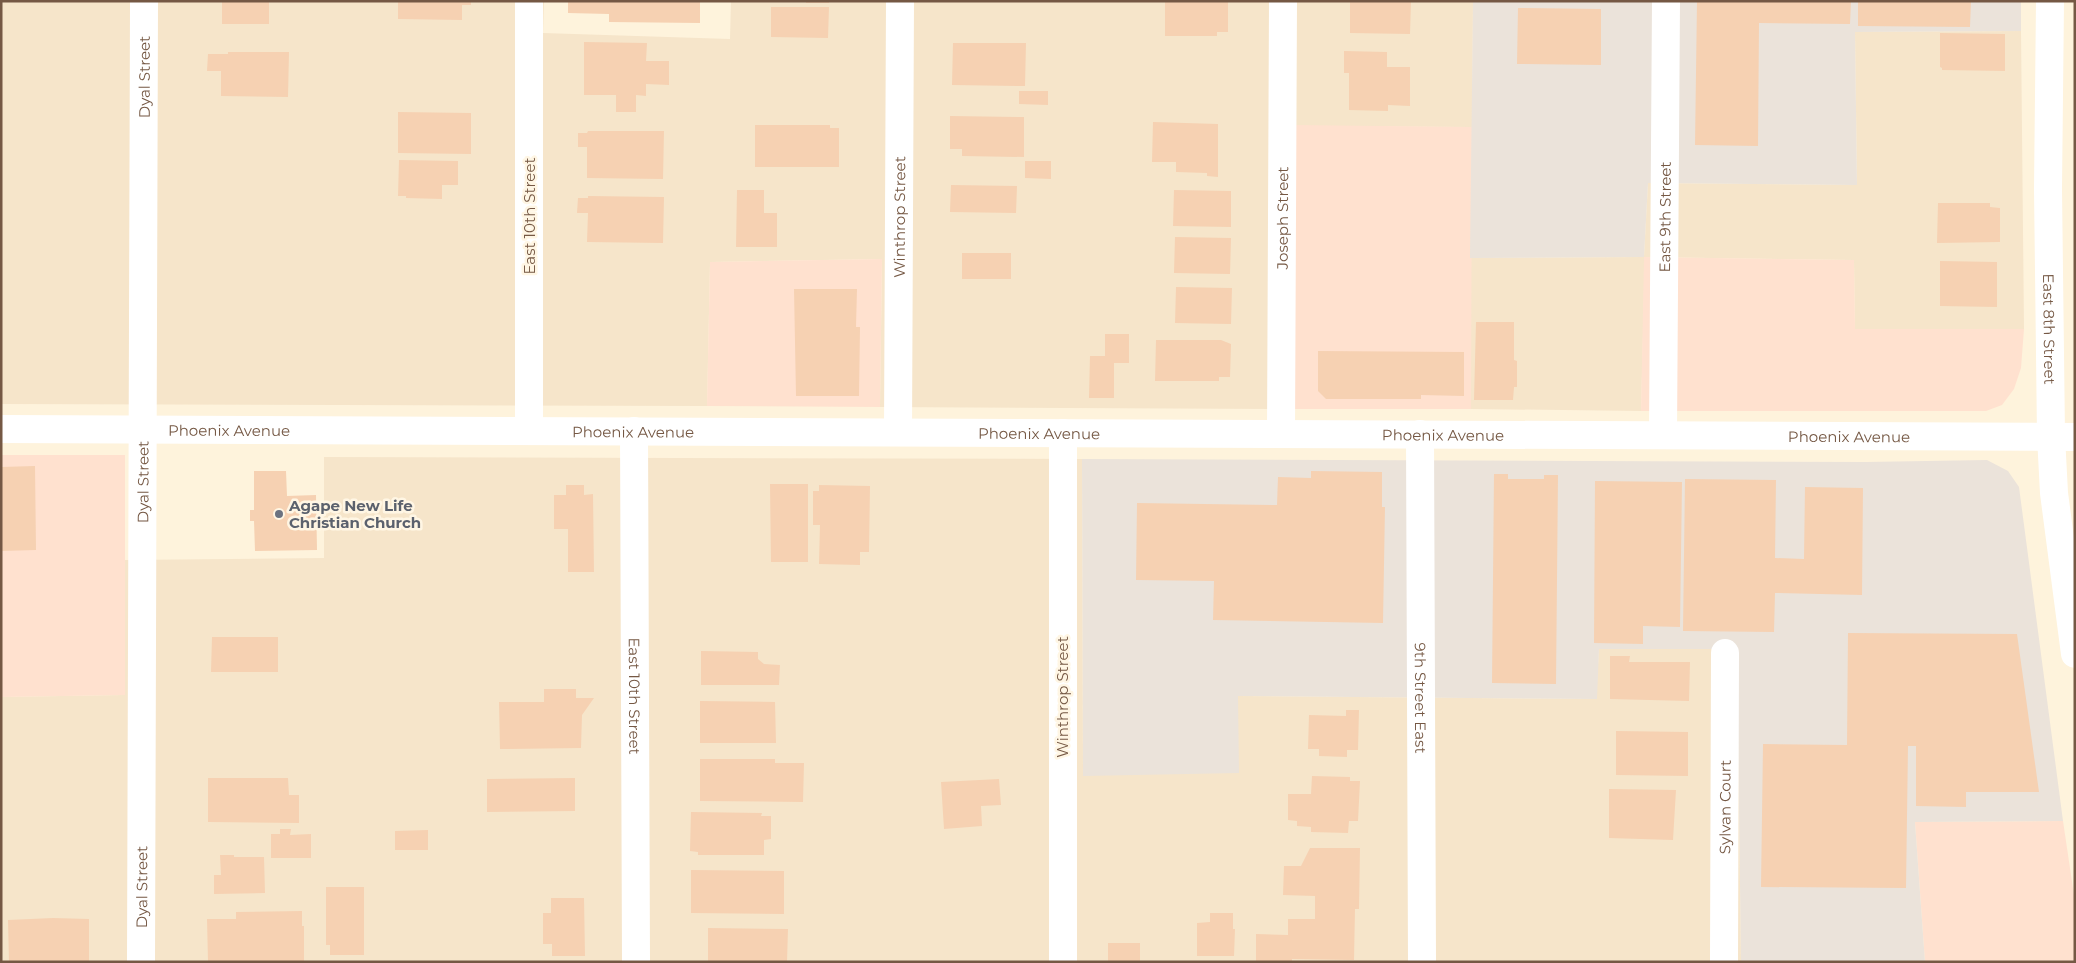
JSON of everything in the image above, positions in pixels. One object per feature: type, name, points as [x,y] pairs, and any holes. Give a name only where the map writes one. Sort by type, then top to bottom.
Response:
[{"type":"street","name":"Dyal Street","points":[[141,962],[144,1]]},
{"type":"street","name":"East 10th Street","points":[[529,1],[529,431]]},
{"type":"street","name":"Winthrop Street","points":[[898,432],[900,1]]},
{"type":"street","name":"Joseph Street","points":[[1281,434],[1283,1]]},
{"type":"street","name":"East 9th Street","points":[[1663,435],[1666,1]]},
{"type":"street","name":"East 8th Street","points":[[2050,1],[2048,199],[2063,437],[2054,493],[2075,654]]},
{"type":"street","name":"Phoenix Avenue","points":[[1,429],[2063,437]]},
{"type":"street","name":"East 10th Street","points":[[634,431],[636,962]]},
{"type":"street","name":"Winthrop Street","points":[[1063,433],[1063,962]]},
{"type":"street","name":"9th Street East","points":[[1420,434],[1422,962]]},
{"type":"street","name":"Sylvan Court","points":[[1724,962],[1725,652]]},
{"type":"shaded area","points":[[1,1],[544,1],[543,33],[730,39],[731,1],[1473,1],[1472,127],[1291,126],[1294,409],[880,407],[882,259],[710,262],[707,406],[1,404]]},
{"type":"shaded area","points":[[1473,1],[2021,1],[2021,31],[1855,32],[1857,185],[1648,183],[1644,257],[1470,258]]},
{"type":"shaded area","points":[[2021,31],[2024,329],[1855,329],[1854,260],[1645,257],[1641,411],[1471,409],[1470,258],[1644,257],[1648,183],[1857,185],[1855,32]]},
{"type":"shaded area","points":[[1291,125],[1472,127],[1471,409],[1294,409]]},
{"type":"shaded area","points":[[1644,257],[1854,260],[1855,329],[2024,329],[2021,368],[2014,389],[2002,405],[1986,411],[1641,411]]},
{"type":"shaded area","points":[[882,259],[880,407],[707,406],[710,262]]},
{"type":"shaded area","points":[[1,455],[125,455],[125,695],[1,697]]},
{"type":"shaded area","points":[[324,457],[1082,459],[1083,776],[1237,696],[1596,699],[1599,649],[1737,649],[1741,962],[1,962],[1,697],[124,695],[125,560],[324,558]]},
{"type":"shaded area","points":[[1082,459],[1866,462],[1987,460],[2008,471],[2019,487],[2063,821],[1915,822],[1925,962],[1741,962],[1737,649],[1599,649],[1597,699],[1238,696],[1239,773],[1083,776]]},
{"type":"shaded area","points":[[2063,821],[2075,902],[2075,962],[1925,962],[1915,822]]},
{"type":"building","points":[[222,1],[269,1],[269,24],[222,24]]},
{"type":"building","points":[[398,1],[471,1],[471,5],[462,5],[462,20],[398,19]]},
{"type":"building","points":[[568,1],[700,1],[700,23],[609,22],[609,14],[568,13]]},
{"type":"building","points":[[806,1],[829,1],[829,3],[806,3]]},
{"type":"building","points":[[1165,1],[1228,1],[1228,32],[1217,32],[1217,36],[1165,36]]},
{"type":"building","points":[[1350,1],[1411,1],[1410,34],[1350,33]]},
{"type":"building","points":[[1697,1],[1851,1],[1850,24],[1759,23],[1758,146],[1695,145]]},
{"type":"building","points":[[1858,1],[1971,1],[1970,27],[1858,26]]},
{"type":"building","points":[[771,7],[829,7],[828,38],[771,37]]},
{"type":"building","points":[[1518,8],[1601,9],[1601,65],[1517,64]]},
{"type":"building","points":[[1940,33],[2005,34],[2005,71],[1942,70],[1940,67]]},
{"type":"building","points":[[584,42],[647,43],[646,61],[669,61],[669,85],[646,84],[646,96],[636,95],[636,112],[616,112],[616,95],[584,95]]},
{"type":"building","points":[[953,43],[1026,43],[1025,86],[952,85]]},
{"type":"building","points":[[1344,51],[1387,52],[1387,67],[1410,67],[1410,106],[1388,105],[1388,111],[1349,110],[1349,73],[1344,73]]},
{"type":"building","points":[[228,52],[289,52],[288,97],[221,96],[221,71],[207,71],[208,54],[228,54]]},
{"type":"building","points":[[1019,91],[1048,91],[1048,105],[1019,104]]},
{"type":"building","points":[[398,112],[471,113],[471,154],[398,153]]},
{"type":"building","points":[[950,116],[1024,117],[1024,157],[962,156],[962,149],[950,149]]},
{"type":"building","points":[[1153,122],[1218,124],[1218,177],[1207,176],[1207,173],[1176,172],[1176,162],[1152,162]]},
{"type":"building","points":[[755,125],[830,125],[830,128],[839,128],[839,167],[755,167]]},
{"type":"building","points":[[588,131],[664,131],[663,179],[587,178],[587,147],[578,147],[578,133],[587,133]]},
{"type":"building","points":[[399,160],[458,161],[458,185],[442,185],[442,199],[398,196]]},
{"type":"building","points":[[1025,161],[1051,161],[1051,179],[1025,178]]},
{"type":"building","points":[[951,185],[1017,186],[1016,213],[950,212]]},
{"type":"building","points":[[737,190],[764,190],[764,213],[777,213],[777,247],[736,247]]},
{"type":"building","points":[[1174,190],[1231,191],[1231,227],[1173,226]]},
{"type":"building","points":[[588,196],[664,197],[663,243],[587,242],[588,213],[577,213],[578,198],[588,198]]},
{"type":"building","points":[[1938,203],[1990,203],[1990,207],[2000,208],[2000,242],[1937,243]]},
{"type":"building","points":[[1175,237],[1231,238],[1230,274],[1174,273]]},
{"type":"building","points":[[962,253],[1011,253],[1011,279],[962,279]]},
{"type":"building","points":[[1940,261],[1997,262],[1997,307],[1940,306]]},
{"type":"building","points":[[1176,287],[1232,288],[1231,324],[1175,323]]},
{"type":"building","points":[[794,289],[857,289],[856,327],[860,327],[859,396],[796,396]]},
{"type":"building","points":[[1476,322],[1514,322],[1514,360],[1517,361],[1517,387],[1514,387],[1513,400],[1474,400]]},
{"type":"building","points":[[1105,334],[1129,334],[1129,363],[1114,363],[1114,398],[1089,398],[1090,356],[1105,356]]},
{"type":"building","points":[[1156,340],[1221,340],[1231,344],[1230,377],[1219,377],[1219,381],[1155,381]]},
{"type":"building","points":[[1318,351],[1464,352],[1464,396],[1421,395],[1421,399],[1326,399],[1318,391]]},
{"type":"building","points":[[35,466],[36,550],[1,551],[1,467]]},
{"type":"building","points":[[254,471],[286,471],[287,496],[316,495],[317,550],[255,551],[254,521],[250,521],[250,510],[254,510]]},
{"type":"building","points":[[1311,471],[1382,472],[1382,507],[1385,507],[1383,623],[1213,620],[1214,581],[1136,580],[1137,503],[1277,505],[1278,477],[1311,478]]},
{"type":"building","points":[[1494,474],[1508,474],[1508,479],[1544,479],[1544,475],[1558,475],[1556,684],[1492,683]]},
{"type":"building","points":[[1685,479],[1776,480],[1775,558],[1804,559],[1805,487],[1863,488],[1862,595],[1775,593],[1774,632],[1683,631]]},
{"type":"building","points":[[1595,481],[1682,482],[1680,627],[1643,626],[1643,644],[1594,643]]},
{"type":"building","points":[[770,484],[808,484],[808,562],[771,562]]},
{"type":"building","points":[[566,485],[584,485],[584,495],[593,494],[594,572],[568,572],[568,529],[554,529],[554,495],[566,495]]},
{"type":"building","points":[[819,485],[870,486],[869,552],[860,552],[860,565],[819,564],[820,525],[813,525],[813,491],[819,491]]},
{"type":"building","points":[[1848,633],[2017,634],[2039,792],[1966,792],[1966,807],[1916,806],[1916,746],[1908,746],[1906,888],[1761,887],[1763,744],[1847,745]]},
{"type":"building","points":[[212,637],[278,637],[278,672],[211,672]]},
{"type":"building","points":[[701,651],[758,652],[758,659],[764,664],[780,665],[779,685],[701,685]]},
{"type":"building","points":[[1610,656],[1630,656],[1629,662],[1690,662],[1689,701],[1610,699]]},
{"type":"building","points":[[544,689],[576,689],[576,698],[594,698],[582,715],[581,748],[500,749],[499,702],[544,702]]},
{"type":"building","points":[[700,701],[775,702],[776,743],[700,743]]},
{"type":"building","points":[[1346,710],[1359,710],[1358,750],[1347,750],[1347,757],[1319,756],[1319,749],[1308,749],[1309,715],[1346,716]]},
{"type":"building","points":[[1616,731],[1688,732],[1688,776],[1616,775]]},
{"type":"building","points":[[700,759],[775,759],[775,763],[804,763],[803,802],[700,801]]},
{"type":"building","points":[[1312,776],[1350,777],[1350,781],[1360,781],[1358,821],[1349,821],[1348,833],[1311,832],[1311,827],[1297,826],[1297,821],[1288,820],[1288,794],[1311,794]]},
{"type":"building","points":[[208,778],[288,778],[289,795],[299,795],[299,823],[208,822]]},
{"type":"building","points":[[575,778],[575,811],[487,812],[487,779]]},
{"type":"building","points":[[999,779],[1001,805],[981,806],[982,826],[944,829],[941,782]]},
{"type":"building","points":[[1609,789],[1676,790],[1673,840],[1609,838]]},
{"type":"building","points":[[691,812],[762,813],[761,816],[771,816],[771,839],[764,840],[764,855],[698,855],[698,852],[690,851]]},
{"type":"building","points":[[280,829],[291,829],[290,835],[311,834],[311,858],[271,858],[271,834],[280,834]]},
{"type":"building","points":[[428,830],[428,850],[395,850],[395,831]]},
{"type":"building","points":[[1310,848],[1360,848],[1359,909],[1355,909],[1354,960],[1292,959],[1292,962],[1256,962],[1256,934],[1288,935],[1288,919],[1315,919],[1315,896],[1283,895],[1284,866],[1301,866]]},
{"type":"building","points":[[220,855],[264,857],[265,893],[214,894],[214,875],[221,875]]},
{"type":"building","points":[[691,870],[784,871],[784,914],[691,913]]},
{"type":"building","points":[[326,887],[364,887],[364,955],[330,955],[330,945],[326,945]]},
{"type":"building","points":[[551,898],[584,898],[585,956],[552,956],[552,944],[543,944],[543,913],[551,913]]},
{"type":"building","points":[[302,911],[304,962],[208,961],[207,919],[236,919],[236,912]]},
{"type":"building","points":[[1210,913],[1233,913],[1233,929],[1235,929],[1234,956],[1197,956],[1197,923],[1210,922]]},
{"type":"building","points":[[89,919],[89,962],[9,962],[8,920]]},
{"type":"building","points":[[708,928],[788,929],[787,962],[708,962]]},
{"type":"building","points":[[1108,943],[1140,943],[1140,962],[1108,962]]},
{"type":"place","name":"Agape New Life Christian Church","points":[[279,514]]}]
